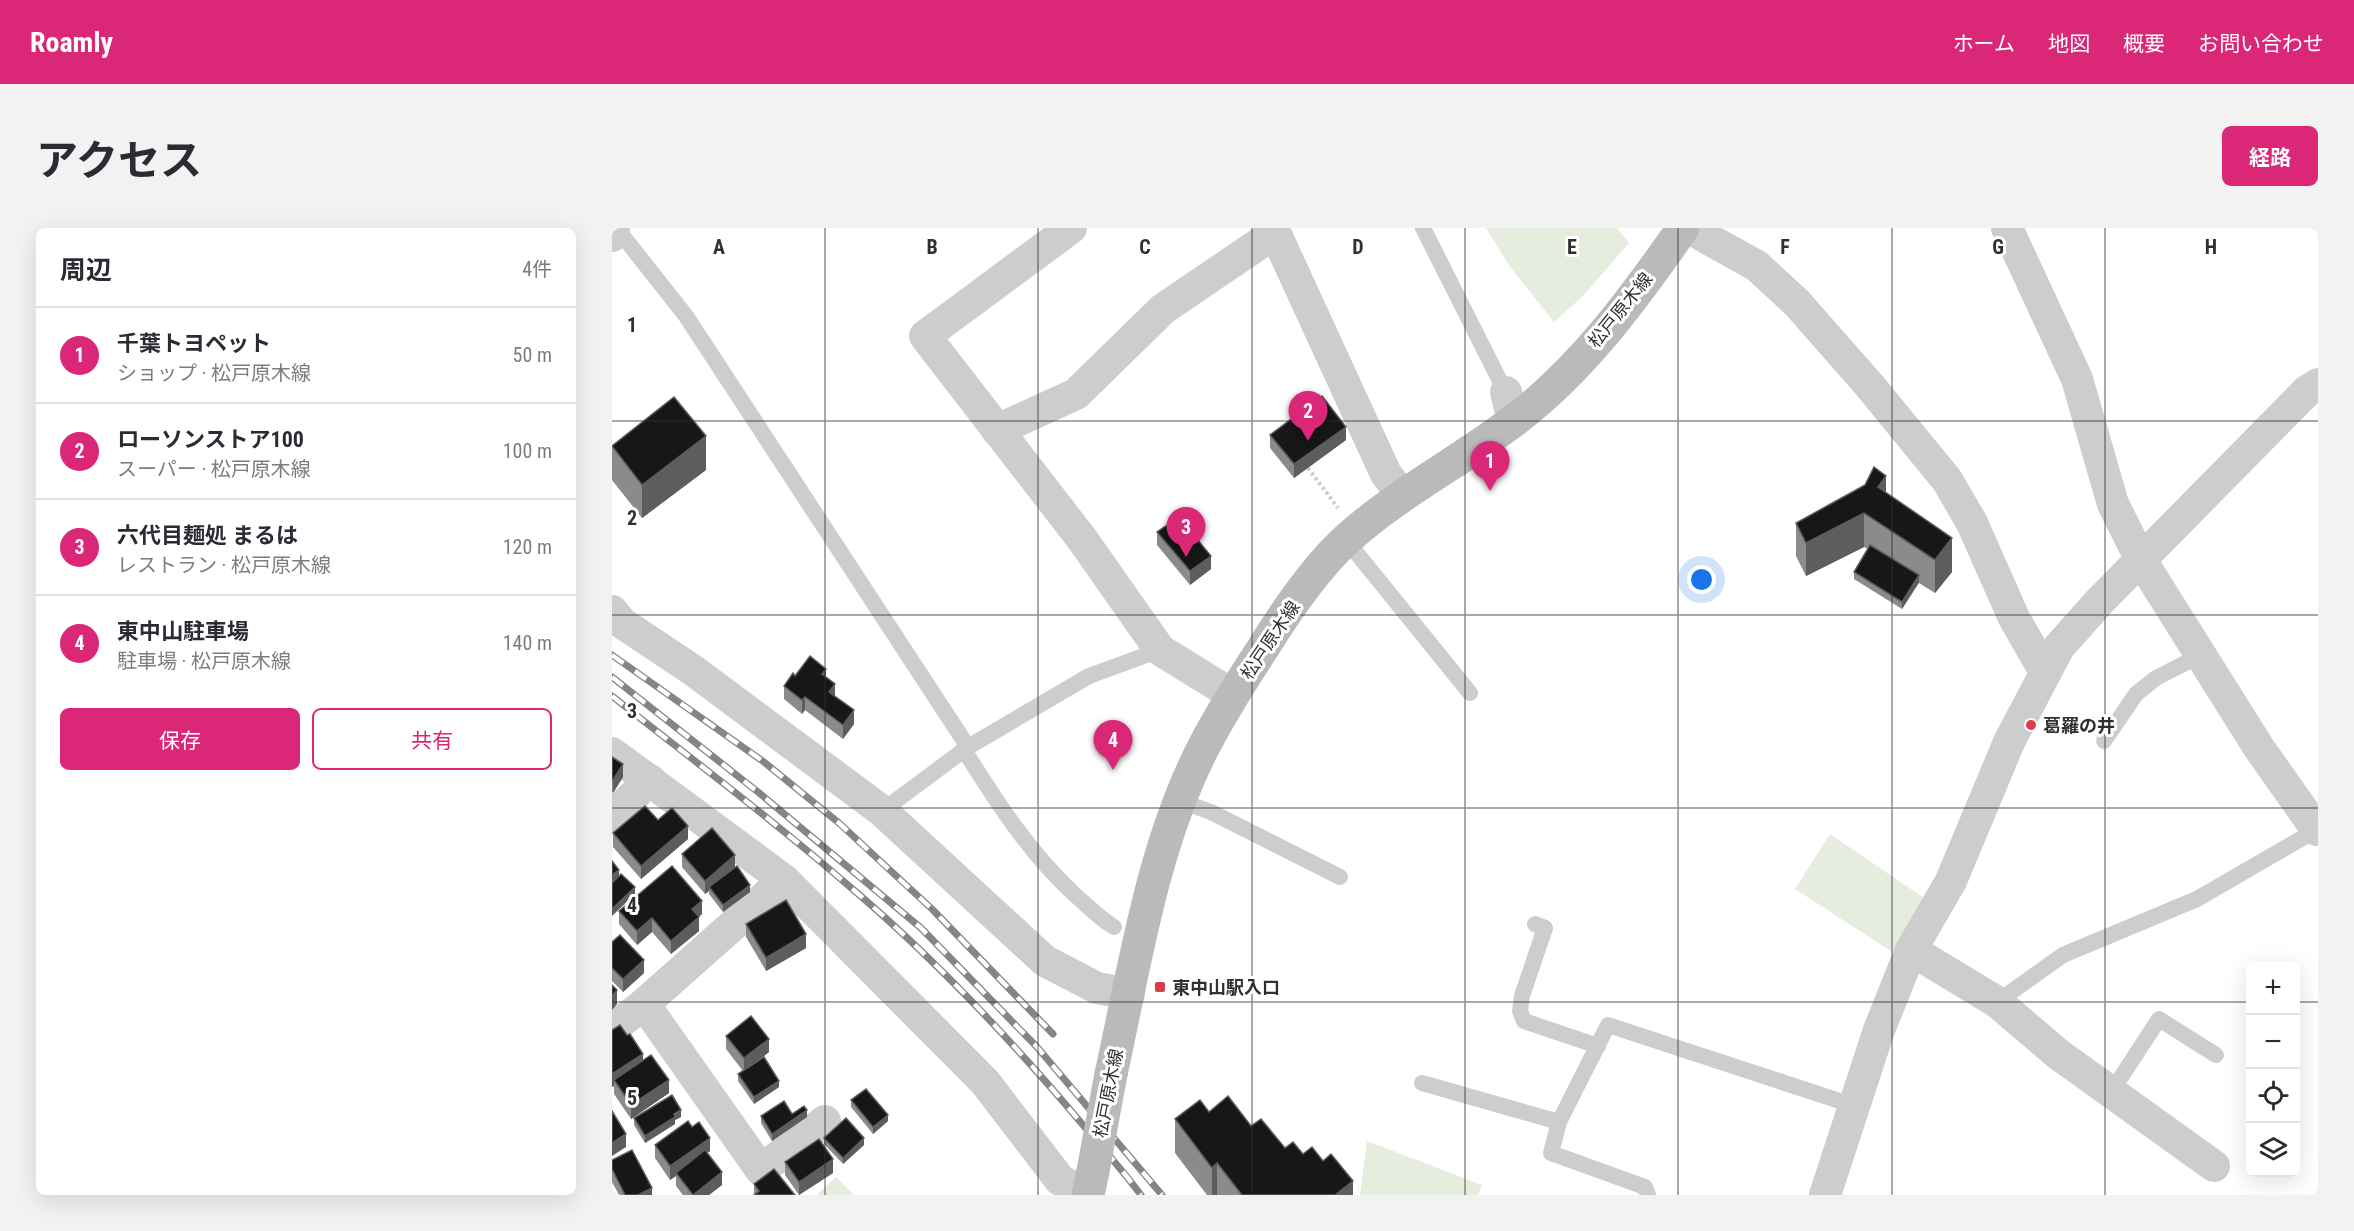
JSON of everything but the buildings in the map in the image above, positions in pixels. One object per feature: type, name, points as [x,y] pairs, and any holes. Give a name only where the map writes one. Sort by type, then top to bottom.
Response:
[{"type":"main road","name":"松戸原木線","points":[[1090,1187],[1111,1074],[1158,868],[1180,801],[1202,749],[1233,695],[1280,622],[1346,540],[1402,495],[1508,402],[1570,371],[1615,320],[1680,230]]},
{"type":"street","points":[[1071,228],[925,336],[1082,539],[1160,650],[1233,695]]},
{"type":"street","points":[[2007,228],[2077,379],[2113,504],[2141,560],[2259,748],[2318,830]]},
{"type":"street","points":[[1680,230],[1703,236],[1757,266],[1797,303],[1870,386],[1947,480],[1972,523],[2013,618],[2045,672]]},
{"type":"street","points":[[997,430],[1076,394],[1163,309],[1274,231],[1386,474],[1402,495]]},
{"type":"street","points":[[1825,1195],[1879,1029],[1911,950],[1951,881],[2009,742],[2059,647],[2099,602],[2307,391],[2318,384]]},
{"type":"street","points":[[612,611],[622,623],[694,671],[882,812],[1045,962],[1097,988],[1129,994]]},
{"type":"street","points":[[612,753],[784,880],[985,1082],[1060,1180],[1090,1187]]},
{"type":"street","points":[[612,816],[650,780]]},
{"type":"street","points":[[612,1029],[644,1004],[784,880]]},
{"type":"street","points":[[1911,950],[1997,1002],[2058,1054],[2214,1166]]},
{"type":"street","points":[[644,1004],[761,1170],[825,1121]]},
{"type":"lane","points":[[1423,228],[1508,402]]},
{"type":"lane","points":[[613,232],[622,235],[686,316],[966,748],[1002,811],[1046,867],[1102,920],[1113,927]]},
{"type":"lane","points":[[1346,540],[1470,693]]},
{"type":"lane","points":[[882,812],[966,748],[1089,676],[1160,650]]},
{"type":"lane","points":[[2104,741],[2136,694],[2156,678],[2201,655]]},
{"type":"lane","points":[[1180,801],[1210,812],[1340,877]]},
{"type":"lane","points":[[1997,1002],[2063,955],[2197,899],[2318,830]]},
{"type":"lane","points":[[1535,924],[1545,928],[1522,996],[1520,1011],[1524,1021],[1598,1046]]},
{"type":"lane","points":[[2112,1091],[2159,1018],[2216,1055]]},
{"type":"lane","points":[[1648,1195],[1645,1187],[1551,1153],[1559,1122],[1608,1026],[1855,1106]]},
{"type":"lane","points":[[1422,1083],[1559,1122]]},
{"type":"path","points":[[1308,468],[1338,508]]},
{"type":"shaded area","points":[[1486,228],[1617,228],[1629,243],[1582,297],[1554,322],[1508,264]]},
{"type":"shaded area","points":[[1830,834],[1927,900],[1897,955],[1795,889]]},
{"type":"shaded area","points":[[1367,1141],[1482,1185],[1478,1195],[1360,1195]]},
{"type":"shaded area","points":[[836,1177],[854,1195],[817,1195]]},
{"type":"railway","points":[[612,655],[764,762],[839,823],[932,909],[1053,1034]]},
{"type":"railway","points":[[612,677],[758,792],[921,928],[1037,1047],[1162,1195]]},
{"type":"railway","points":[[612,696],[796,841],[917,947],[1030,1064],[1141,1195]]},
{"type":"place","name":"ローソンストア100","points":[[1308,441]]},
{"type":"place","name":"千葉トヨペット","points":[[1490,491]]},
{"type":"place","name":"六代目麺処 まるは","points":[[1186,557]]},
{"type":"place","name":"葛羅の井","points":[[2031,725]]},
{"type":"place","name":"東中山駐車場","points":[[1113,770]]},
{"type":"place","name":"東中山駅入口","points":[[1160,987]]}]
